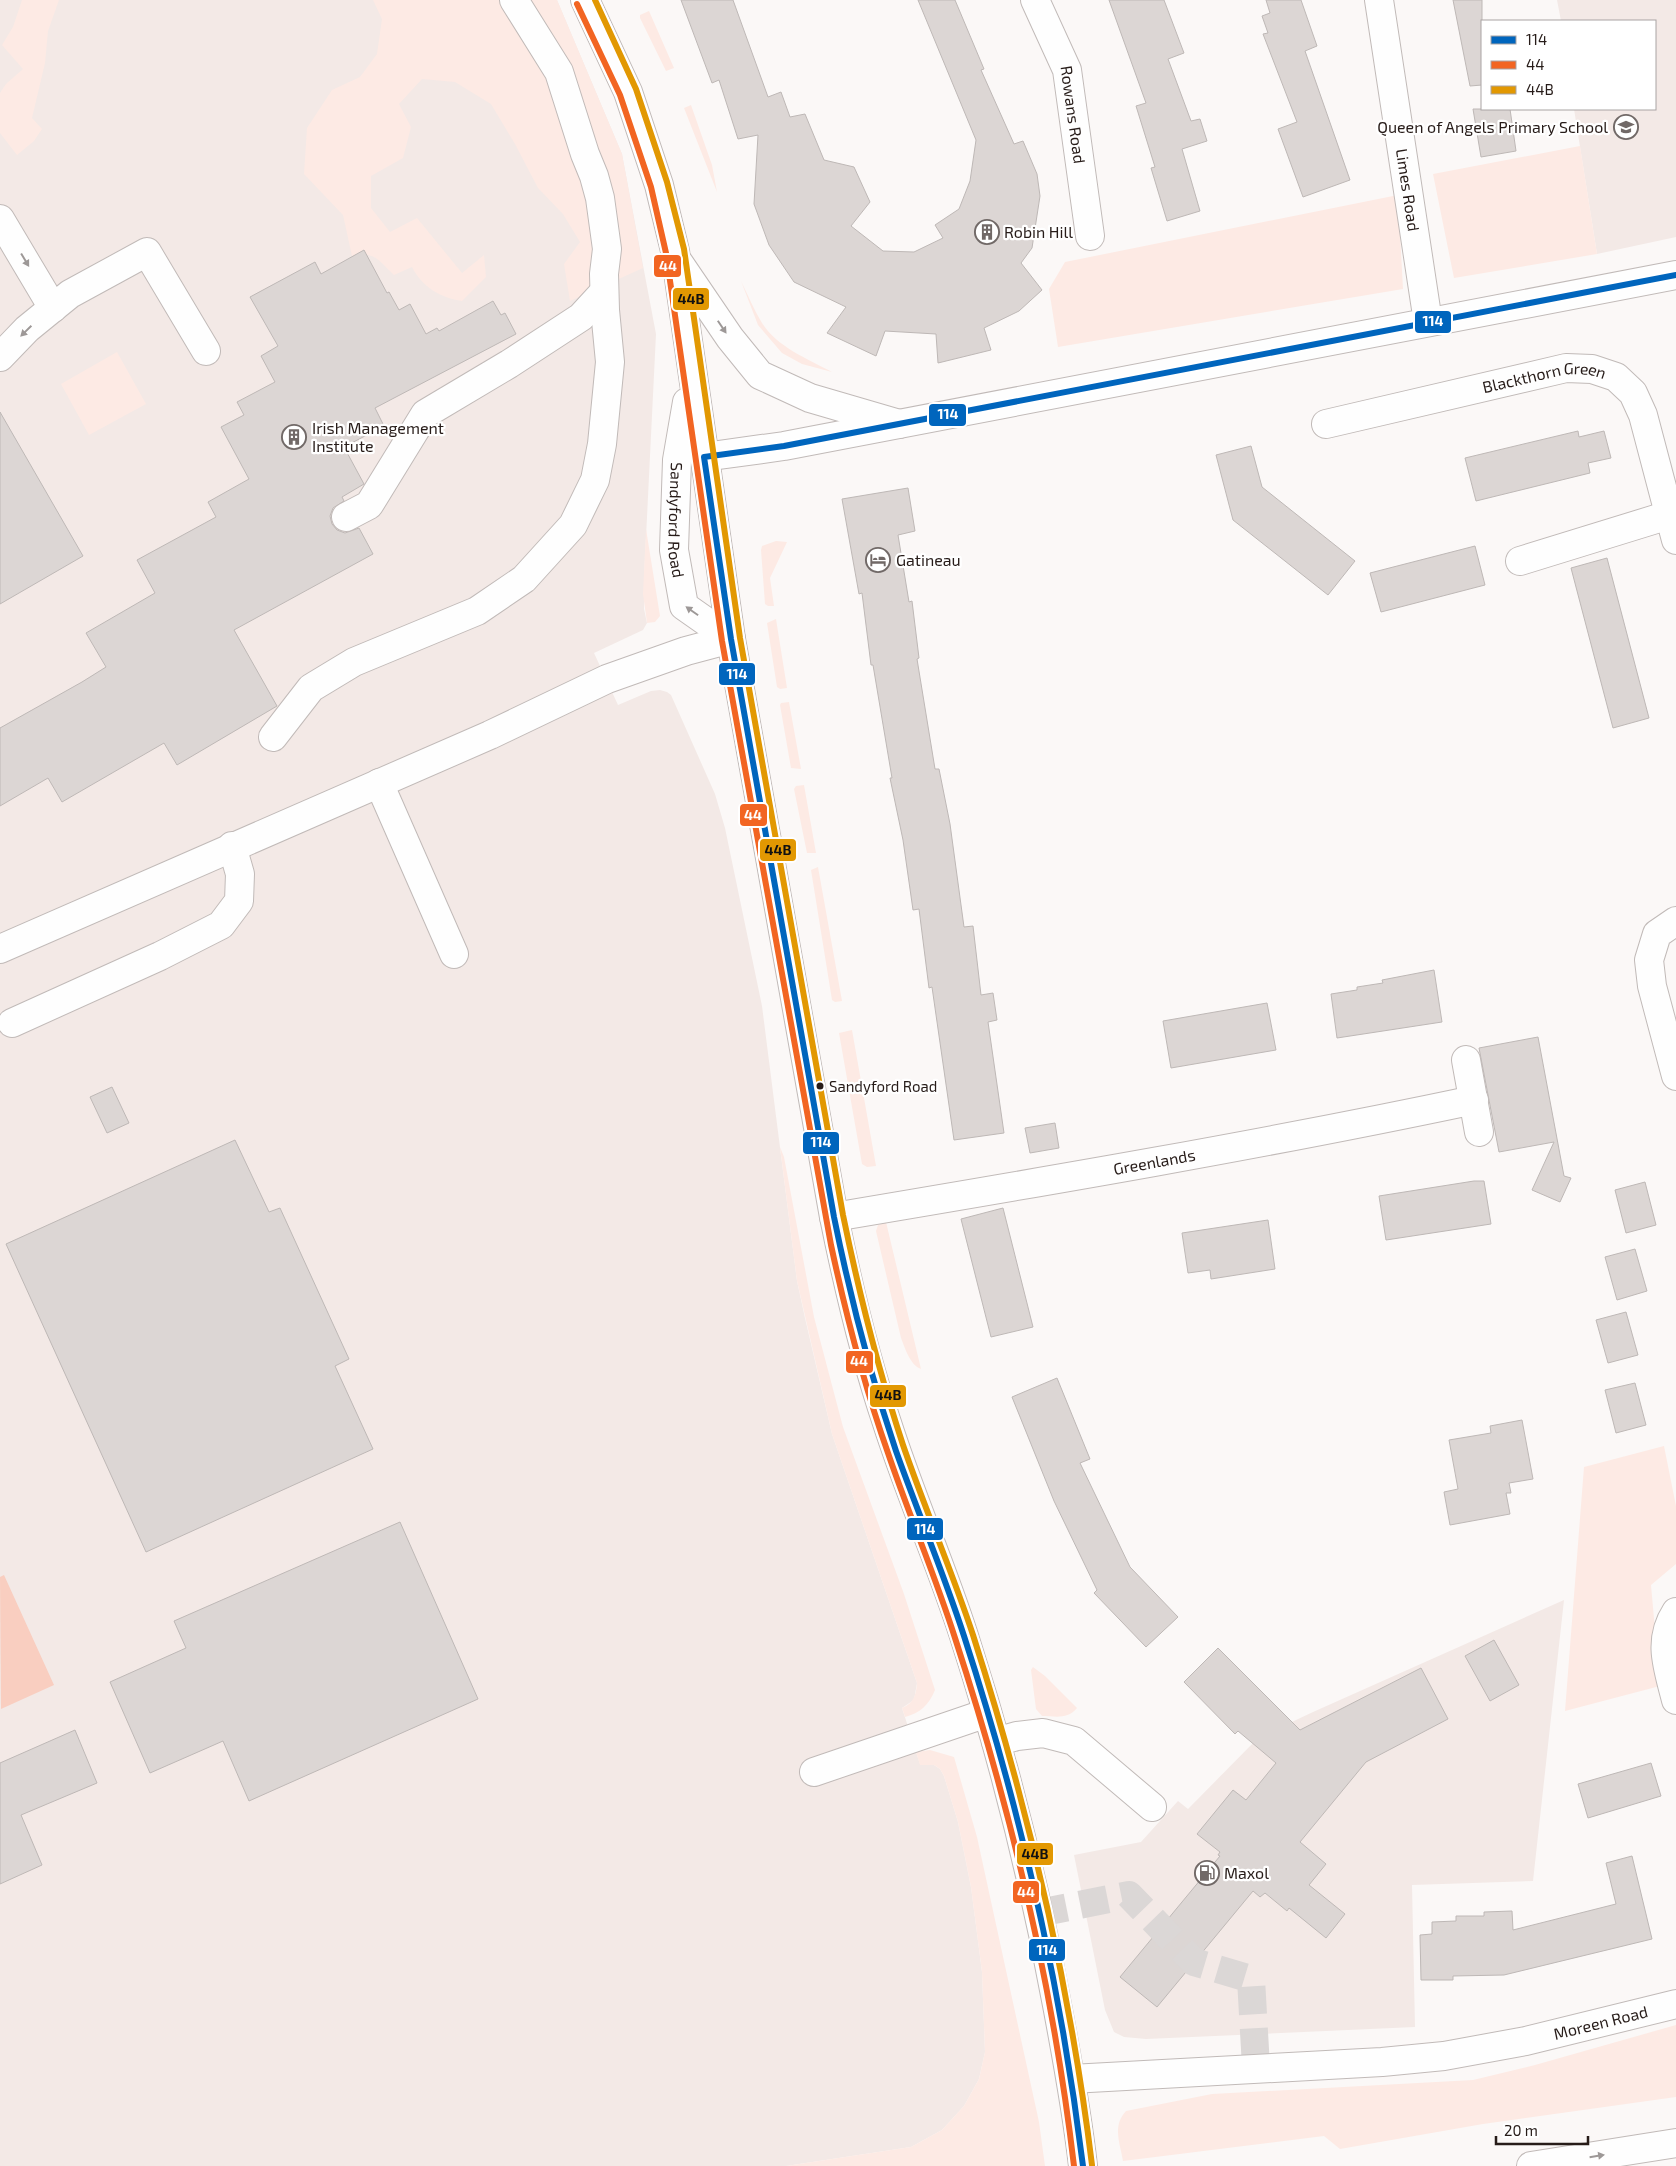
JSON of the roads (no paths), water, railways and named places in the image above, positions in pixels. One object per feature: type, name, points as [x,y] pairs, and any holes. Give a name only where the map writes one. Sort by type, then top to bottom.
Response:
[{"type":"street","points":[[273,737],[311,688],[354,662],[477,611],[524,579],[573,525],[595,480],[602,444],[610,362],[604,292],[607,249],[594,176],[585,154],[560,72],[514,0]]},
{"type":"street","name":"Sandyford Road","points":[[585,0],[628,92],[659,185],[676,258],[732,639],[834,1217],[864,1347],[887,1424],[940,1566],[996,1742],[1026,1855],[1045,1939],[1071,2078],[1083,2166]]},
{"type":"street","name":"Rowans Road","points":[[1036,0],[1067,70],[1090,236]]},
{"type":"street","name":"Limes Road","points":[[1379,0],[1428,322]]},
{"type":"street","points":[[0,219],[54,308]]},
{"type":"street","points":[[0,357],[27,329],[70,294],[147,252],[206,351]]},
{"type":"street","points":[[676,258],[730,338],[760,374],[810,398],[899,424]]},
{"type":"street","points":[[704,458],[784,446],[1676,275]]},
{"type":"street","points":[[346,517],[369,505],[425,414],[509,364],[581,317],[604,292]]},
{"type":"street","name":"Blackthorn Green","points":[[1326,424],[1566,368],[1592,369],[1616,377],[1633,393],[1643,415],[1673,527],[1520,561]]},
{"type":"street","name":"Sandyford Road","points":[[692,376],[677,460],[674,550],[684,606],[732,639]]},
{"type":"street","points":[[0,948],[490,735],[607,679],[686,651],[732,639]]},
{"type":"street","points":[[379,783],[454,954]]},
{"type":"street","points":[[12,1023],[160,956],[221,925],[239,901],[240,874],[232,846]]},
{"type":"street","points":[[1676,921],[1657,934],[1648,960],[1652,986],[1676,1076]]},
{"type":"street","points":[[1466,1060],[1479,1132]]},
{"type":"street","name":"Greenlands","points":[[834,1217],[1116,1170],[1326,1131],[1474,1100]]},
{"type":"street","points":[[1676,1612],[1665,1635],[1666,1658],[1676,1700]]},
{"type":"street","points":[[814,1772],[987,1713]]},
{"type":"street","points":[[996,1742],[1043,1732],[1074,1741],[1152,1807]]},
{"type":"street","name":"Moreen Road","points":[[1071,2078],[1382,2062],[1444,2056],[1526,2041],[1676,2004]]},
{"type":"street","points":[[1531,2166],[1676,2143]]},
{"type":"tunnel","points":[[1039,1913],[1129,1895],[1194,1962],[1251,1979],[1256,2067]]},
{"type":"place","name":"Queen of Angels Primary School","points":[[1626,127]]},
{"type":"place","name":"Robin Hill","points":[[987,232]]},
{"type":"place","name":"Irish Management Institute","points":[[294,437]]},
{"type":"place","name":"Gatineau","points":[[878,560]]},
{"type":"place","name":"Sandyford Road","points":[[820,1086]]},
{"type":"place","name":"Maxol","points":[[1207,1873]]}]
